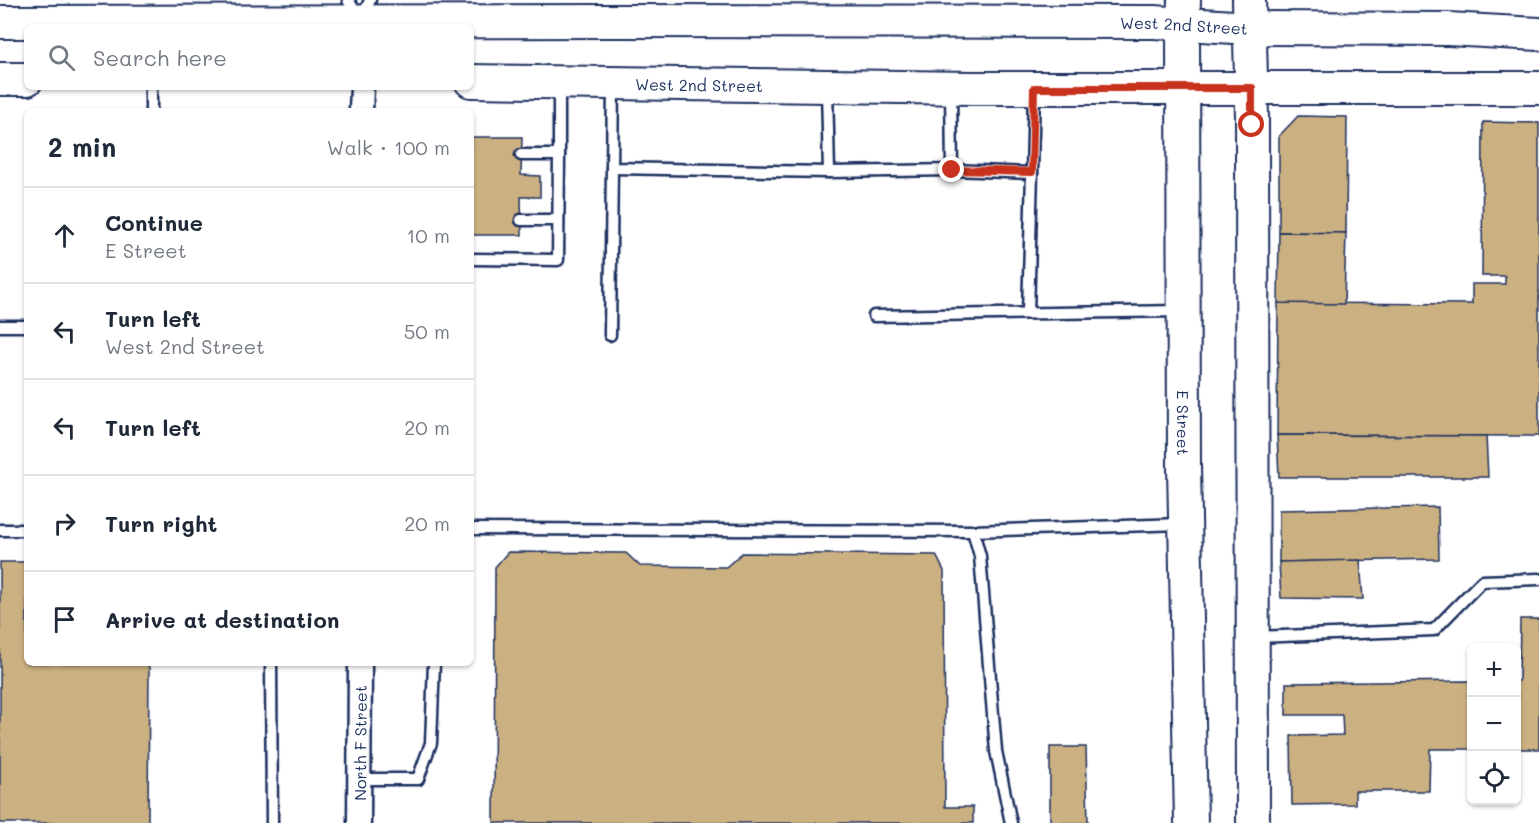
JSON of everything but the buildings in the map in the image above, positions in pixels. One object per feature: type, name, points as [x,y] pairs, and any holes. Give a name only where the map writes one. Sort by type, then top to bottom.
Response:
[{"type":"main road","name":"West 2nd Street","points":[[0,22],[360,12],[1119,22],[1184,12],[1249,14],[1448,29],[1538,32]]},
{"type":"main road","name":"E Street","points":[[1184,12],[1184,466],[1191,823]]},
{"type":"main road","points":[[1249,14],[1252,88],[1253,823]]},
{"type":"main road","points":[[0,79],[24,79]]},
{"type":"main road","name":"West 2nd Street","points":[[474,81],[1184,89],[1538,88]]},
{"type":"street","points":[[361,108],[362,90]]},
{"type":"street","name":"North F Street","points":[[359,823],[360,666]]},
{"type":"lane","points":[[474,259],[558,260],[559,82]]},
{"type":"lane","points":[[610,335],[613,82]]},
{"type":"lane","points":[[826,86],[829,172]]},
{"type":"lane","points":[[951,87],[952,170]]},
{"type":"lane","points":[[1028,312],[1034,88]]},
{"type":"lane","points":[[151,90],[151,108]]},
{"type":"lane","points":[[521,155],[559,155]]},
{"type":"lane","points":[[612,168],[829,172],[952,170],[1032,172]]},
{"type":"lane","points":[[521,220],[558,220]]},
{"type":"lane","points":[[874,316],[1184,311]]},
{"type":"lane","points":[[0,326],[24,326]]},
{"type":"lane","points":[[474,528],[973,531],[1186,523]]},
{"type":"lane","points":[[0,530],[24,530]]},
{"type":"lane","points":[[973,531],[980,556],[996,751],[1011,823]]},
{"type":"lane","points":[[1252,637],[1434,630],[1482,580],[1539,579]]},
{"type":"lane","points":[[271,666],[272,823]]},
{"type":"lane","points":[[359,779],[418,779],[431,743],[434,666]]},
{"type":"route","points":[[952,170],[1032,172],[1034,88],[1252,88],[1252,125]]}]
